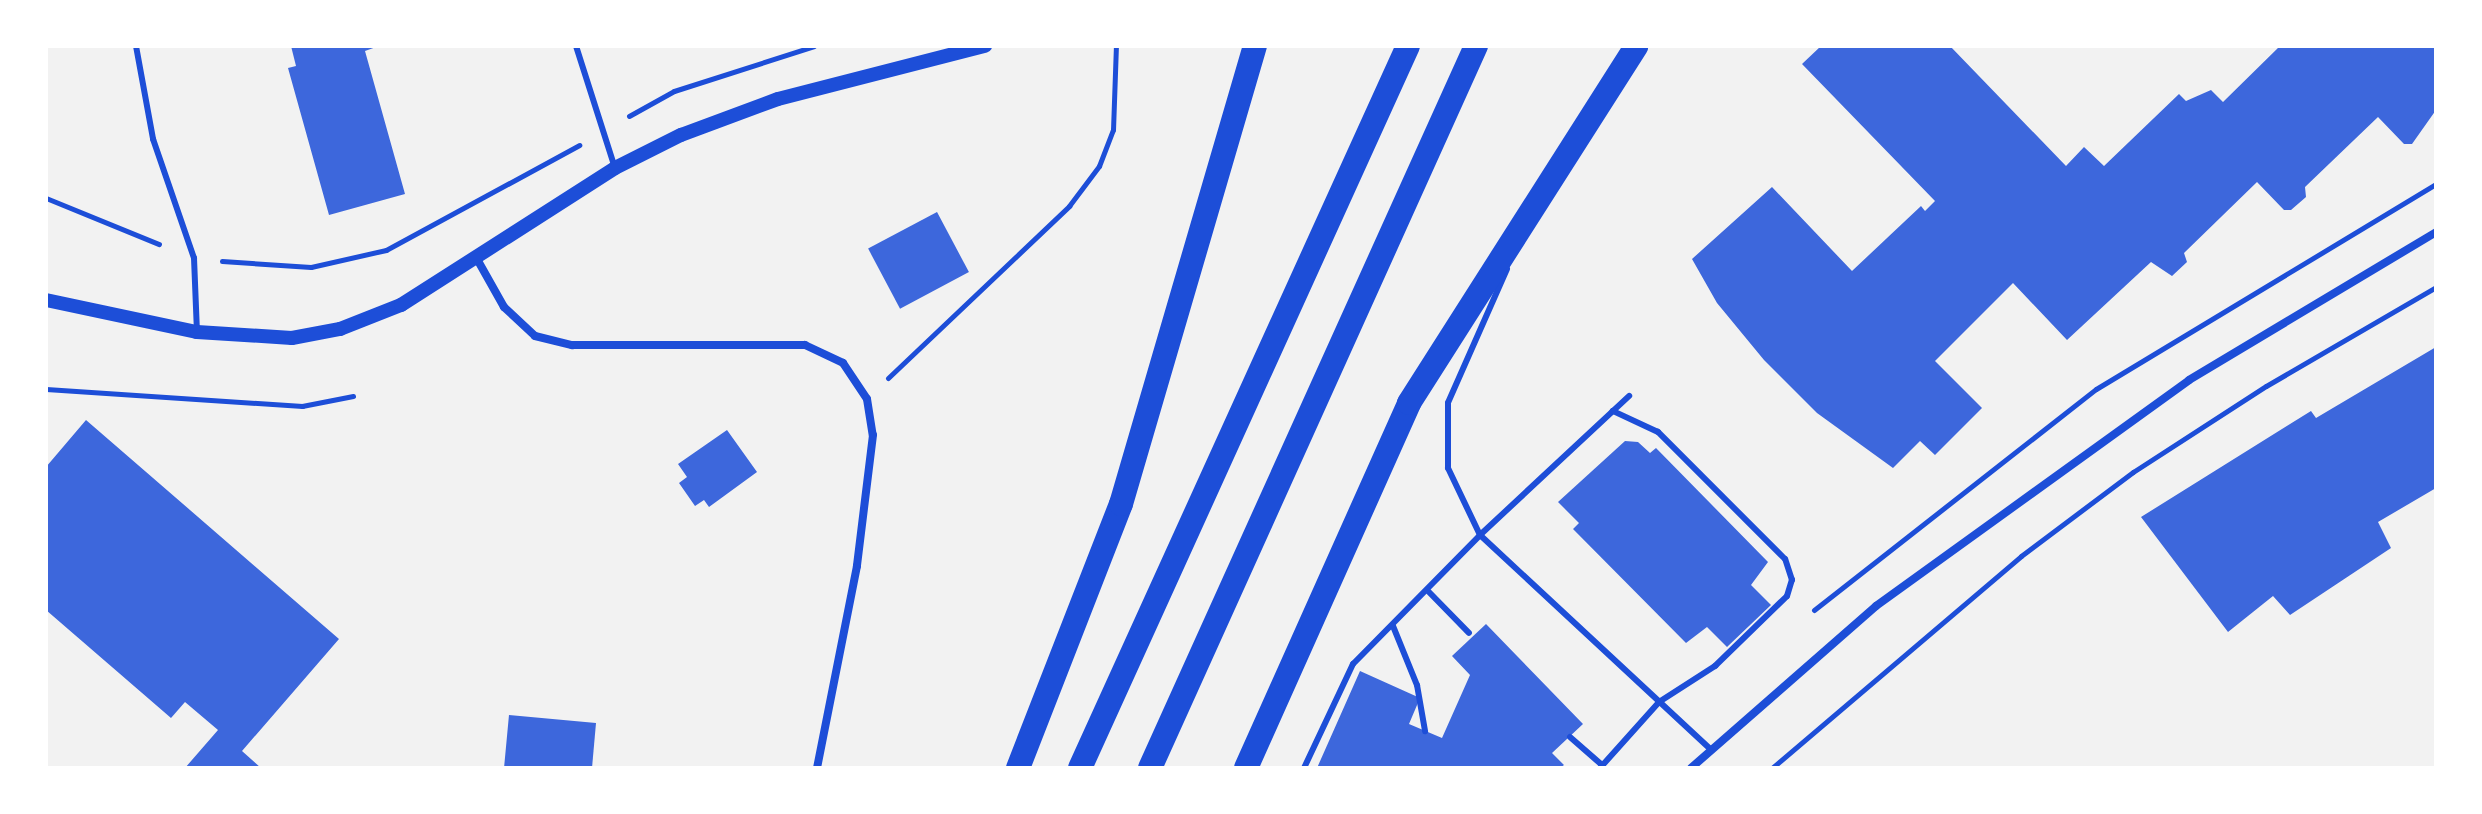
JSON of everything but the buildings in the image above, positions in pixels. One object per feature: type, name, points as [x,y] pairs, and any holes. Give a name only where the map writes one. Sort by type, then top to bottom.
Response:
[{"type":"highway","points":[[1018,768],[1121,504],[1255,46]]},
{"type":"highway","points":[[1080,768],[1408,46]]},
{"type":"highway","points":[[1150,768],[1476,46]]},
{"type":"highway","points":[[1246,768],[1409,403],[1532,215],[1636,46]]},
{"type":"street","points":[[46,300],[197,332],[292,338],[340,329],[401,305],[615,168],[681,135],[778,99],[985,46]]},
{"type":"street","points":[[1691,768],[1876,606],[2189,380],[2436,232]]},
{"type":"street","points":[[477,259],[504,307],[535,336],[572,345],[805,345],[843,363],[867,399],[873,435],[857,566],[817,768]]},
{"type":"lane","points":[[136,46],[153,139],[194,258],[197,332]]},
{"type":"lane","points":[[576,46],[615,168]]},
{"type":"lane","points":[[1532,215],[1448,403],[1448,468],[1480,535],[1710,749]]},
{"type":"lane","points":[[1304,768],[1346,674],[1480,535],[1629,396]]},
{"type":"lane","points":[[1570,737],[1601,766],[1659,702],[1715,666],[1787,596],[1792,580],[1785,559],[1658,432],[1613,411]]},
{"type":"lane","points":[[1427,590],[1469,633]]},
{"type":"lane","points":[[1393,626],[1417,685],[1425,731]]},
{"type":"path","points":[[46,198],[194,258],[311,267],[351,261],[427,231],[674,91],[814,46]]},
{"type":"path","points":[[867,399],[1069,206],[1099,166],[1113,130],[1116,46]]},
{"type":"path","points":[[1811,613],[2096,389],[2436,184]]},
{"type":"path","points":[[1772,768],[2009,566],[2133,472],[2266,386],[2436,287]]},
{"type":"path","points":[[46,389],[302,406],[353,396]]}]
